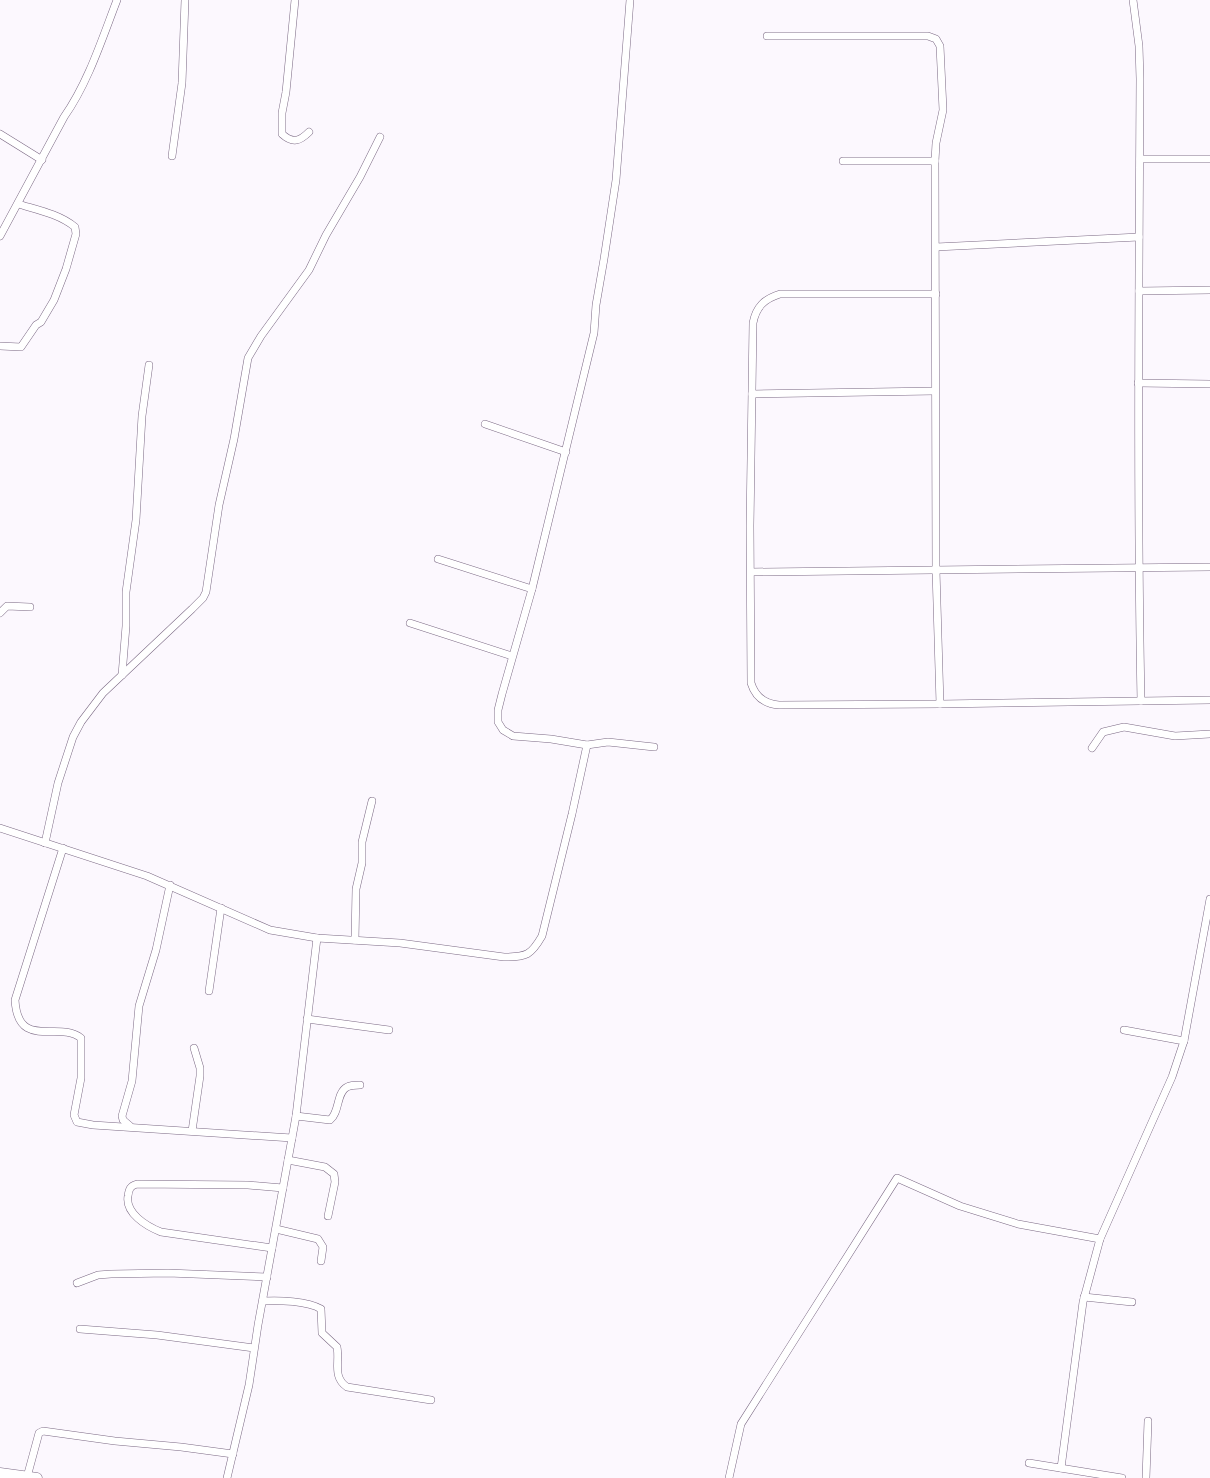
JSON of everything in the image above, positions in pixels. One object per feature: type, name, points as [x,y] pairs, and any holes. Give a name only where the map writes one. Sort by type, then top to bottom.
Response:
[{"type":"street","points":[[0,236],[70,108],[92,63],[117,0]]},
{"type":"street","points":[[172,156],[182,83],[185,0]]},
{"type":"street","points":[[295,0],[286,92],[282,113],[282,134],[295,141],[301,140],[309,132]]},
{"type":"street","points":[[630,0],[616,180],[596,305],[594,333],[532,589],[498,710],[498,722],[504,730],[513,736],[551,739],[587,745],[608,742],[654,747]]},
{"type":"street","points":[[1133,0],[1139,46],[1140,79],[1138,568],[1141,701]]},
{"type":"street","points":[[767,36],[928,36],[936,39],[938,42],[944,101],[935,161],[936,570],[940,704]]},
{"type":"street","points":[[0,134],[42,160]]},
{"type":"street","points":[[45,843],[58,783],[73,737],[81,722],[98,700],[122,675],[203,598],[206,592],[219,505],[234,439],[248,358],[308,270],[380,138]]},
{"type":"street","points":[[1140,159],[1210,159]]},
{"type":"street","points":[[843,161],[935,161]]},
{"type":"street","points":[[0,346],[21,346],[36,325],[41,322],[54,300],[66,269],[76,234],[75,227],[70,223],[49,213],[18,204]]},
{"type":"street","points":[[936,246],[1139,237]]},
{"type":"street","points":[[1139,291],[1210,290]]},
{"type":"street","points":[[936,294],[780,294],[758,307],[754,315],[750,526],[751,683],[756,694],[761,699],[779,705],[1210,700]]},
{"type":"street","points":[[122,675],[126,626],[126,592],[136,520],[142,416],[149,365]]},
{"type":"street","points":[[1138,383],[1210,384]]},
{"type":"street","points":[[752,394],[936,391]]},
{"type":"street","points":[[485,424],[566,452]]},
{"type":"street","points":[[438,559],[532,589]]},
{"type":"street","points":[[751,572],[1210,567]]},
{"type":"street","points":[[0,613],[7,606],[30,607]]},
{"type":"street","points":[[410,623],[512,656]]},
{"type":"street","points":[[1092,748],[1103,732],[1124,727],[1175,736],[1210,734]]},
{"type":"street","points":[[0,828],[170,885],[270,930],[317,938],[400,943],[504,957],[522,957],[534,949],[542,936],[587,745]]},
{"type":"street","points":[[355,940],[356,889],[362,863],[362,842],[365,825],[372,801]]},
{"type":"street","points":[[63,848],[15,1000],[15,1007],[24,1025],[39,1032],[76,1034],[81,1038],[81,1078],[74,1115],[77,1122],[93,1125],[292,1138]]},
{"type":"street","points":[[130,1127],[123,1120],[122,1116],[132,1081],[139,1006],[156,950],[170,885]]},
{"type":"street","points":[[1066,1477],[1063,1469],[1084,1297],[1100,1239],[1172,1077],[1184,1041],[1210,899]]},
{"type":"street","points":[[209,991],[221,908]]},
{"type":"street","points":[[227,1478],[249,1385],[296,1116],[317,938]]},
{"type":"street","points":[[307,1019],[389,1030]]},
{"type":"street","points":[[1124,1030],[1184,1041]]},
{"type":"street","points":[[192,1131],[200,1076],[200,1068],[194,1048]]},
{"type":"street","points":[[296,1116],[330,1120],[335,1116],[343,1091],[348,1087],[360,1085]]},
{"type":"street","points":[[288,1160],[325,1168],[334,1174],[335,1182],[328,1216]]},
{"type":"street","points":[[728,1478],[741,1424],[897,1178],[960,1206],[1018,1224],[1100,1239]]},
{"type":"street","points":[[272,1248],[161,1232],[149,1226],[129,1210],[127,1202],[129,1189],[132,1185],[136,1184],[248,1185],[283,1188]]},
{"type":"street","points":[[276,1229],[318,1239],[323,1247],[321,1261]]},
{"type":"street","points":[[77,1282],[98,1275],[111,1274],[168,1273],[267,1277]]},
{"type":"street","points":[[1084,1297],[1132,1302]]},
{"type":"street","points":[[263,1300],[296,1303],[321,1309],[322,1333],[336,1347],[338,1374],[342,1384],[346,1387],[431,1400]]},
{"type":"street","points":[[80,1330],[157,1335],[254,1348]]},
{"type":"street","points":[[1146,1478],[1148,1421]]},
{"type":"street","points":[[0,1473],[32,1477],[39,1433],[43,1431],[233,1454]]},
{"type":"street","points":[[1029,1463],[1122,1478]]}]
